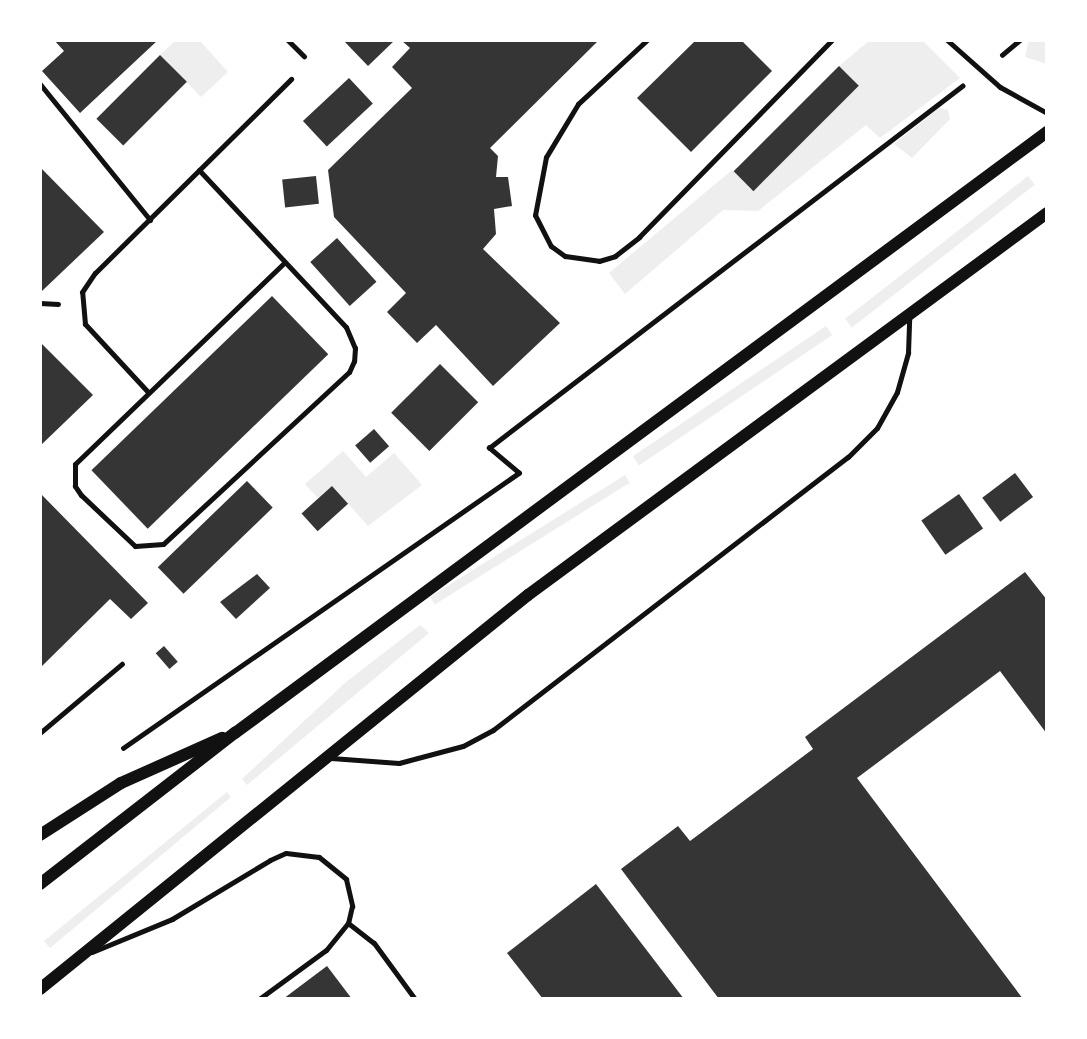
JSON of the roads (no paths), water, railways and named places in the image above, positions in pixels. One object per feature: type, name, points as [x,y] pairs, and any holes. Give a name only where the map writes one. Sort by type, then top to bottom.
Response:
[{"type":"street","points":[[40,884],[235,733],[1047,132]]},
{"type":"street","points":[[40,989],[331,758],[528,595],[1047,213]]},
{"type":"street","points":[[40,835],[121,783],[235,733]]},
{"type":"lane","points":[[647,40],[578,104],[546,158],[535,215],[551,246],[565,256],[598,261],[615,256],[639,237],[832,40]]},
{"type":"lane","points":[[947,40],[980,72],[1047,113]]},
{"type":"lane","points":[[148,392],[85,324],[80,303],[87,282],[291,79]]},
{"type":"lane","points":[[40,84],[150,220]]},
{"type":"lane","points":[[199,170],[285,262],[352,337],[355,348],[349,372],[163,544],[149,547],[123,538],[81,495],[73,475],[82,455],[285,262]]},
{"type":"lane","points":[[331,758],[399,763],[432,757],[493,730],[792,500],[877,428],[897,392],[904,366],[909,312]]},
{"type":"lane","points":[[83,956],[172,919],[286,853],[311,855],[334,865],[350,889],[348,923],[326,950],[259,999]]},
{"type":"lane","points":[[348,923],[374,943],[415,999]]}]
